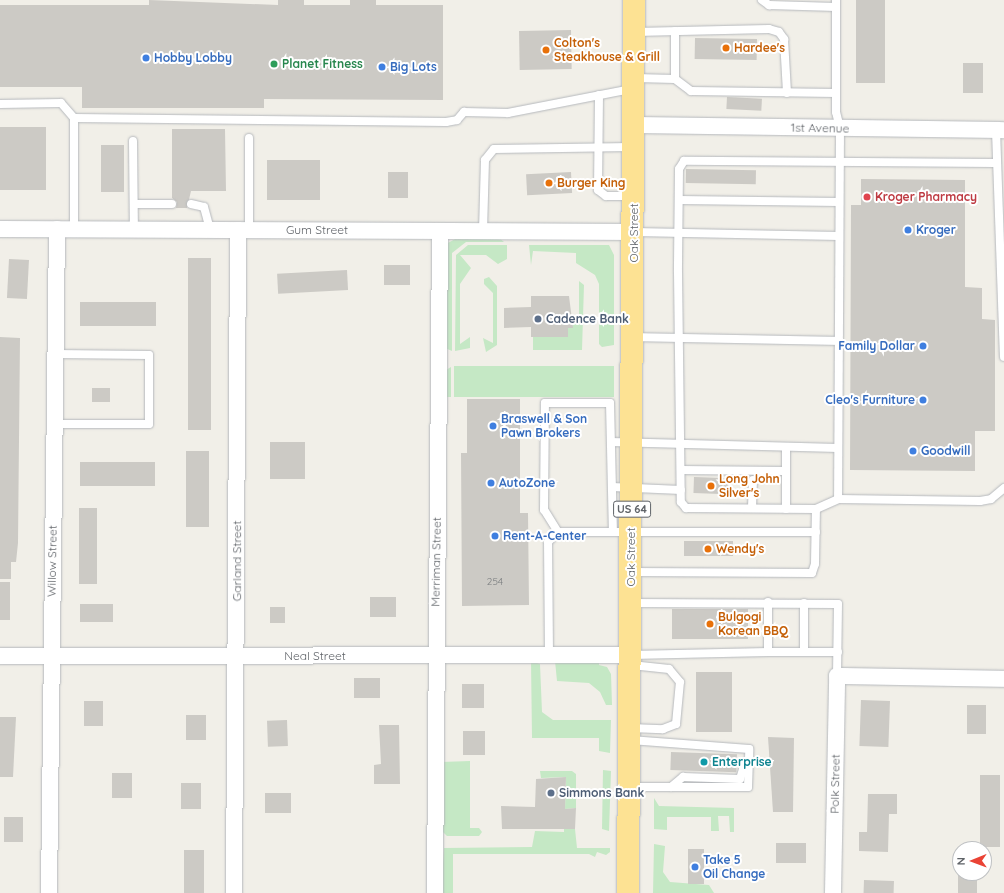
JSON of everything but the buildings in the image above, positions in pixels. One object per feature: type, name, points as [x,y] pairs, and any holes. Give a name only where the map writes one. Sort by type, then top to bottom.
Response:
[{"type":"highway","name":"US 64","points":[[634,0],[635,125]]},
{"type":"highway","name":"Oak Street","points":[[628,893],[631,572],[622,531],[622,442],[632,409],[634,338],[635,125]]},
{"type":"street","name":"1st Avenue","points":[[635,125],[1000,130]]},
{"type":"street","name":"Gum Street","points":[[0,229],[634,232]]},
{"type":"street","name":"Willow Street","points":[[49,893],[50,656],[58,229]]},
{"type":"street","name":"Garland Street","points":[[234,893],[244,230]]},
{"type":"street","name":"Merriman Street","points":[[435,893],[435,656],[440,231]]},
{"type":"street","name":"Neal Street","points":[[0,656],[549,655],[630,660]]},
{"type":"street","points":[[837,676],[1004,679]]},
{"type":"street","name":"Polk Street","points":[[834,893],[837,676]]},
{"type":"lane","points":[[762,0],[768,5],[836,3],[836,93],[840,128],[838,499]]},
{"type":"lane","points":[[634,32],[769,29],[779,32],[784,40],[787,93]]},
{"type":"lane","points":[[675,31],[675,79]]},
{"type":"lane","points":[[74,118],[446,122],[457,120],[464,112],[508,113],[599,95],[635,83],[675,79],[691,91],[836,93]]},
{"type":"lane","points":[[599,95],[598,190],[606,196],[634,196]]},
{"type":"lane","points":[[0,104],[61,103],[74,118],[74,229]]},
{"type":"lane","points":[[1000,130],[996,163],[1004,357]]},
{"type":"lane","points":[[244,230],[249,138]]},
{"type":"lane","points":[[133,141],[134,230]]},
{"type":"lane","points":[[483,231],[485,160],[489,153],[499,149],[635,146]]},
{"type":"lane","points":[[996,163],[689,160],[679,169],[678,234],[681,490],[683,507],[816,509],[838,499],[980,501],[992,499],[1004,488]]},
{"type":"lane","points":[[679,200],[839,202]]},
{"type":"lane","points":[[134,204],[172,204]]},
{"type":"lane","points":[[191,204],[204,207],[210,230]]},
{"type":"lane","points":[[634,232],[839,236]]},
{"type":"lane","points":[[634,338],[838,341]]},
{"type":"lane","points":[[54,424],[149,424],[149,355],[56,354]]},
{"type":"lane","points":[[558,532],[544,510],[545,403],[610,403],[610,408],[622,442],[838,448]]},
{"type":"lane","points":[[610,408],[632,409]]},
{"type":"lane","points":[[786,447],[786,509]]},
{"type":"lane","points":[[681,470],[786,471]]},
{"type":"lane","points":[[752,508],[753,480]]},
{"type":"lane","points":[[622,487],[681,490]]},
{"type":"lane","points":[[631,572],[812,573],[816,564],[816,509]]},
{"type":"lane","points":[[549,655],[548,542],[558,532],[816,532]]},
{"type":"lane","points":[[768,602],[768,652]]},
{"type":"lane","points":[[631,603],[768,602],[838,604],[837,676]]},
{"type":"lane","points":[[804,603],[804,652]]},
{"type":"lane","points":[[630,660],[768,652],[838,652]]},
{"type":"lane","points":[[630,660],[669,669],[680,682],[676,724],[663,730],[630,734]]},
{"type":"lane","points":[[629,787],[748,787],[749,750],[675,744],[630,734]]},
{"type":"green space","points":[[457,238],[499,238],[504,242],[466,242],[452,253],[452,351],[445,348],[446,244]]},
{"type":"green space","points":[[468,245],[507,245],[507,259],[498,264],[486,255],[460,255],[471,268],[460,284],[460,344],[470,337],[470,348],[455,351],[456,255]]},
{"type":"green space","points":[[529,245],[609,245],[614,255],[614,345],[602,347],[599,344],[599,284],[595,275],[576,263],[576,253],[533,251],[531,265]]},
{"type":"green space","points":[[489,277],[497,286],[497,345],[486,352],[483,338],[493,343],[493,293],[484,284],[484,279]]},
{"type":"green space","points":[[579,281],[584,285],[582,350],[533,350],[533,337],[568,337],[568,328],[579,322]]},
{"type":"green space","points":[[454,366],[614,366],[614,397],[454,397]]},
{"type":"green space","points":[[451,367],[451,397],[443,397],[446,370]]},
{"type":"green space","points":[[531,661],[540,664],[542,712],[553,720],[611,720],[610,753],[599,751],[599,738],[532,738]]},
{"type":"green space","points":[[555,661],[599,661],[599,665],[607,667],[611,674],[612,705],[606,705],[600,692],[589,683],[557,681]]},
{"type":"green space","points":[[470,761],[470,828],[479,828],[482,832],[479,836],[447,836],[441,830],[441,762]]},
{"type":"green space","points":[[603,770],[611,771],[609,831],[602,829]]},
{"type":"green space","points":[[540,771],[572,771],[576,774],[576,808],[565,809],[566,777],[541,778]]},
{"type":"green space","points":[[654,798],[659,806],[734,808],[734,832],[730,832],[729,816],[718,816],[719,831],[711,831],[711,817],[667,817],[667,830],[654,829]]},
{"type":"green space","points":[[564,829],[575,829],[577,848],[610,848],[610,852],[606,855],[597,852],[595,857],[589,854],[453,854],[453,893],[441,893],[444,848],[532,847],[535,831],[564,832]]},
{"type":"green space","points":[[654,844],[665,846],[663,872],[670,882],[709,885],[714,893],[653,893]]},
{"type":"place","name":"Hardee's","points":[[726,48]]},
{"type":"place","name":"Colton's Steakhouse & Grill","points":[[546,50]]},
{"type":"place","name":"Hobby Lobby","points":[[146,58]]},
{"type":"place","name":"Planet Fitness","points":[[274,64]]},
{"type":"place","name":"Big Lots","points":[[382,67]]},
{"type":"place","name":"Burger King","points":[[549,183]]},
{"type":"place","name":"Kroger Pharmacy","points":[[867,197]]},
{"type":"place","name":"Kroger","points":[[908,230]]},
{"type":"place","name":"Cadence Bank","points":[[538,319]]},
{"type":"place","name":"Family Dollar","points":[[923,346]]},
{"type":"place","name":"Cleo's Furniture","points":[[923,400]]},
{"type":"place","name":"Braswell & Son Pawn Brokers","points":[[493,426]]},
{"type":"place","name":"Goodwill","points":[[913,451]]},
{"type":"place","name":"AutoZone","points":[[491,483]]},
{"type":"place","name":"Long John Silver's","points":[[711,486]]},
{"type":"place","name":"Rent-A-Center","points":[[495,536]]},
{"type":"place","name":"Wendy's","points":[[708,549]]},
{"type":"place","name":"Bulgogi Korean BBQ","points":[[710,624]]},
{"type":"place","name":"Enterprise","points":[[704,762]]},
{"type":"place","name":"Simmons Bank","points":[[551,793]]},
{"type":"place","name":"Take 5 Oil Change","points":[[695,867]]}]
